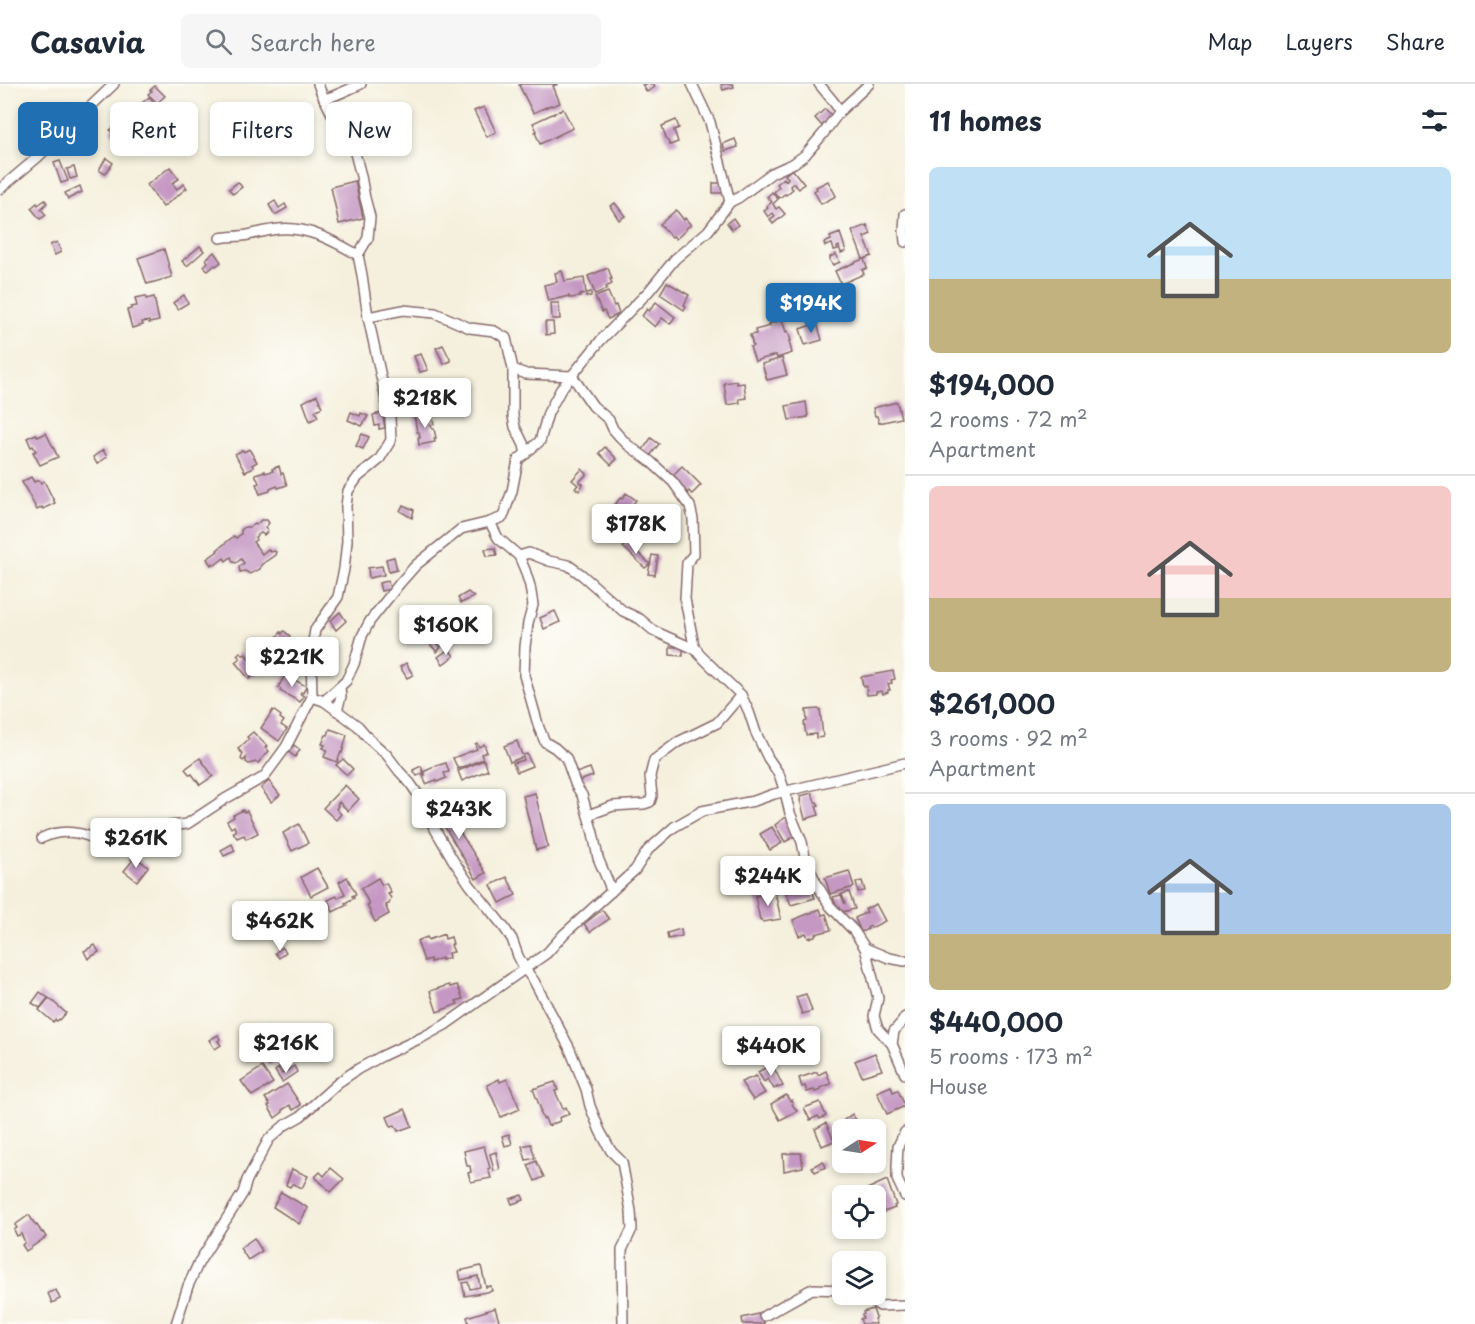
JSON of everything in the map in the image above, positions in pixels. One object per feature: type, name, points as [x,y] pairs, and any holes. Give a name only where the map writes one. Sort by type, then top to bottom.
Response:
[{"type":"street","points":[[0,189],[38,157],[114,84]]},
{"type":"street","points":[[42,838],[53,833],[81,834],[116,848],[137,831],[187,824],[264,777],[286,747],[312,697],[311,653],[315,630],[338,597],[344,569],[348,490],[358,477],[379,460],[391,440],[390,418],[368,317],[358,255],[368,238],[370,217],[355,153],[342,134],[318,84]]},
{"type":"street","points":[[324,99],[361,84]]},
{"type":"street","points":[[692,84],[710,122],[730,202]]},
{"type":"street","points":[[819,84],[840,111]]},
{"type":"street","points":[[324,701],[346,681],[354,664],[362,636],[370,621],[416,564],[461,529],[502,517],[512,491],[518,460],[540,441],[548,413],[561,389],[601,340],[649,291],[675,259],[708,231],[730,202],[772,173],[805,155],[840,111],[869,84]]},
{"type":"street","points":[[905,214],[905,242]]},
{"type":"street","points":[[220,238],[292,228],[338,243],[358,255]]},
{"type":"street","points":[[368,317],[403,310],[435,313],[470,328],[494,331],[506,338],[513,369],[513,416],[526,454]]},
{"type":"street","points":[[513,369],[526,374],[572,376]]},
{"type":"street","points":[[572,376],[593,406],[609,420],[620,437],[673,482],[690,506],[693,519],[694,554],[687,563],[685,599],[697,650],[741,695],[768,758],[779,774],[790,813],[802,842],[806,862],[830,906],[854,931],[865,948],[878,998],[874,1016],[879,1029],[892,1044],[905,1074]]},
{"type":"street","points":[[490,522],[498,538],[519,556],[525,570],[533,605],[528,623],[524,675],[545,742],[566,758],[576,786],[582,795],[598,858],[611,892]]},
{"type":"street","points":[[519,556],[529,553],[568,566],[582,575],[623,611],[640,619],[654,631],[697,650]]},
{"type":"street","points":[[337,711],[341,696],[340,688]]},
{"type":"street","points":[[588,816],[613,806],[650,802],[652,796],[650,776],[654,760],[678,742],[717,723],[741,695]]},
{"type":"street","points":[[312,697],[324,701],[358,726],[387,755],[410,783],[453,860],[512,939],[518,956],[569,1047],[600,1131],[611,1151],[622,1162],[632,1229],[622,1250],[623,1324]]},
{"type":"street","points":[[176,1324],[188,1286],[199,1262],[240,1199],[247,1180],[269,1139],[358,1069],[445,1025],[547,953],[564,934],[634,870],[648,850],[674,827],[702,811],[754,801],[902,764],[905,773]]},
{"type":"street","points":[[865,948],[905,961]]},
{"type":"street","points":[[892,1044],[894,1031],[905,1017]]},
{"type":"street","points":[[905,1132],[898,1146],[897,1166],[897,1179],[905,1196]]},
{"type":"street","points":[[764,1316],[812,1289],[832,1290]]},
{"type":"street","points":[[879,1305],[905,1305]]},
{"type":"building","points":[[558,84],[553,86],[560,103],[533,113],[519,85]]},
{"type":"building","points":[[642,84],[654,84],[655,87],[647,92]]},
{"type":"building","points":[[733,84],[734,87],[723,90],[721,85]]},
{"type":"building","points":[[155,86],[165,96],[156,102],[148,94],[152,91],[150,90]]},
{"type":"building","points":[[149,97],[153,101],[152,102],[143,102]]},
{"type":"building","points":[[484,107],[496,132],[487,137],[474,111]]},
{"type":"building","points":[[563,109],[573,128],[540,144],[533,123]]},
{"type":"building","points":[[825,109],[832,116],[822,126],[815,118]]},
{"type":"building","points":[[676,120],[679,128],[674,130],[678,142],[670,145],[662,126]]},
{"type":"building","points":[[735,139],[738,147],[725,151],[723,144]]},
{"type":"building","points":[[106,158],[113,163],[105,174],[99,170]]},
{"type":"building","points":[[60,161],[68,181],[61,183],[54,163]]},
{"type":"building","points":[[74,167],[77,177],[70,179],[67,169]]},
{"type":"building","points":[[170,167],[179,179],[172,183],[177,189],[184,184],[187,188],[163,207],[147,185]]},
{"type":"building","points":[[792,169],[804,184],[799,189],[793,183],[790,186],[793,189],[779,198],[774,192],[779,187],[777,184],[784,178],[786,181],[788,178],[785,175]]},
{"type":"building","points":[[355,181],[363,218],[339,224],[331,187]]},
{"type":"building","points":[[828,181],[836,196],[821,204],[814,191],[816,187]]},
{"type":"building","points":[[238,182],[242,187],[233,194],[229,189]]},
{"type":"building","points":[[713,183],[724,183],[724,193],[713,193]]},
{"type":"building","points":[[80,186],[82,192],[68,199],[65,193]]},
{"type":"building","points":[[772,192],[778,199],[773,204],[776,209],[779,207],[785,214],[773,224],[770,219],[775,216],[773,213],[768,217],[764,211],[772,202],[767,197]]},
{"type":"building","points":[[45,200],[47,203],[41,209],[46,215],[40,219],[31,208]]},
{"type":"building","points":[[275,201],[279,208],[285,204],[287,208],[275,215],[269,205]]},
{"type":"building","points":[[615,203],[625,216],[619,220],[610,206]]},
{"type":"building","points":[[676,210],[691,225],[676,239],[671,237],[660,224]]},
{"type":"building","points":[[733,218],[738,225],[732,230],[727,223]]},
{"type":"building","points":[[867,225],[871,234],[864,237],[872,256],[864,259],[867,268],[862,270],[864,274],[841,284],[835,271],[863,259],[852,231]]},
{"type":"building","points":[[840,233],[846,251],[841,253],[839,246],[834,250],[832,244],[825,246],[824,243],[831,240],[830,237]]},
{"type":"building","points":[[57,242],[61,252],[55,255],[50,245]]},
{"type":"building","points":[[200,246],[204,251],[187,266],[182,261]]},
{"type":"building","points":[[164,249],[172,277],[147,284],[138,258]]},
{"type":"building","points":[[214,252],[221,262],[208,271],[204,266],[208,262],[206,259]]},
{"type":"building","points":[[836,254],[840,262],[833,265],[830,257]]},
{"type":"building","points":[[608,268],[612,284],[595,294],[588,276]]},
{"type":"building","points":[[562,271],[565,281],[584,278],[586,293],[591,292],[591,296],[586,297],[586,294],[580,297],[569,298],[569,296],[548,301],[544,285],[557,282],[555,273]]},
{"type":"building","points":[[667,282],[689,295],[684,310],[660,294]]},
{"type":"building","points":[[608,292],[619,314],[608,319],[595,297]]},
{"type":"building","points":[[184,295],[188,303],[178,309],[173,303]]},
{"type":"building","points":[[146,296],[146,299],[154,297],[159,321],[142,322],[143,325],[132,328],[127,310],[137,306],[135,298]]},
{"type":"building","points":[[656,302],[675,317],[670,324],[662,318],[655,327],[642,316]]},
{"type":"building","points":[[551,303],[559,303],[560,319],[552,319]]},
{"type":"building","points":[[782,320],[786,332],[788,331],[792,353],[755,361],[750,347],[753,346],[750,335],[756,334],[755,330]]},
{"type":"building","points":[[545,322],[553,322],[554,334],[546,335]]},
{"type":"building","points":[[817,323],[822,340],[805,345],[800,329]]},
{"type":"building","points":[[443,345],[451,361],[444,364],[436,348]]},
{"type":"building","points":[[421,354],[428,370],[420,372],[414,356]]},
{"type":"building","points":[[782,358],[787,375],[767,380],[762,364]]},
{"type":"building","points":[[736,381],[737,384],[744,383],[746,398],[739,399],[740,403],[727,405],[724,383]]},
{"type":"building","points":[[317,395],[322,407],[315,411],[318,417],[310,421],[303,402]]},
{"type":"building","points":[[806,402],[808,417],[789,420],[786,406]]},
{"type":"building","points":[[897,402],[901,418],[879,423],[873,408]]},
{"type":"building","points":[[351,412],[360,416],[361,413],[368,416],[362,426],[348,420]]},
{"type":"building","points":[[382,413],[385,428],[379,429],[379,425],[375,426],[373,415]]},
{"type":"building","points":[[425,413],[425,415],[431,414],[434,424],[431,425],[436,438],[434,438],[435,442],[419,445],[419,432],[417,432],[414,415]]},
{"type":"building","points":[[46,433],[58,457],[40,465],[33,452],[36,451],[33,446],[31,447],[27,438],[36,434],[38,437]]},
{"type":"building","points":[[362,434],[369,437],[363,449],[356,446]]},
{"type":"building","points":[[651,438],[659,444],[650,456],[642,451]]},
{"type":"building","points":[[605,447],[617,459],[611,465],[599,453]]},
{"type":"building","points":[[249,449],[257,462],[252,465],[252,469],[245,472],[235,454]]},
{"type":"building","points":[[103,450],[107,457],[97,464],[93,457]]},
{"type":"building","points":[[279,466],[287,485],[278,488],[277,486],[260,494],[255,474],[273,471],[272,469]]},
{"type":"building","points":[[682,466],[701,485],[692,494],[689,491],[687,493],[673,475]]},
{"type":"building","points":[[582,469],[587,474],[579,482],[583,484],[579,491],[575,488],[578,485],[572,480]]},
{"type":"building","points":[[31,477],[34,482],[44,481],[55,503],[37,510],[22,482]]},
{"type":"building","points":[[626,493],[636,500],[632,506],[637,511],[640,507],[648,513],[646,517],[650,520],[636,536],[611,519],[614,515],[610,512]]},
{"type":"building","points":[[403,505],[414,510],[412,518],[400,511]]},
{"type":"building","points":[[261,520],[267,520],[269,523],[265,528],[268,531],[264,535],[261,533],[255,537],[256,540],[253,542],[262,554],[268,549],[270,552],[276,552],[261,565],[260,569],[250,574],[245,571],[240,572],[239,567],[244,563],[241,559],[236,563],[233,562],[231,557],[226,561],[224,558],[215,565],[213,563],[211,565],[207,559],[217,550],[234,536],[236,538],[241,534],[241,530],[245,527],[256,525]]},
{"type":"building","points":[[627,542],[650,564],[645,568],[623,547]]},
{"type":"building","points":[[495,548],[497,555],[487,556],[485,549]]},
{"type":"building","points":[[652,555],[658,556],[655,575],[648,574]]},
{"type":"building","points":[[394,557],[397,570],[389,572],[386,559]]},
{"type":"building","points":[[382,566],[384,575],[369,578],[368,568]]},
{"type":"building","points":[[388,581],[390,589],[381,591],[379,583]]},
{"type":"building","points":[[468,592],[474,597],[461,603],[458,598]]},
{"type":"building","points":[[555,611],[560,622],[544,629],[540,618]]},
{"type":"building","points":[[340,612],[346,621],[336,630],[330,621]]},
{"type":"building","points":[[284,631],[290,636],[285,643],[277,637]]},
{"type":"building","points":[[434,640],[441,647],[437,652],[430,644]]},
{"type":"building","points":[[670,647],[683,647],[683,656],[670,655]]},
{"type":"building","points":[[449,649],[454,656],[443,664],[438,657]]},
{"type":"building","points":[[240,652],[245,654],[259,671],[249,679],[235,662],[240,658],[237,655]]},
{"type":"building","points":[[406,663],[413,675],[407,678],[400,667]]},
{"type":"building","points":[[893,671],[895,679],[888,684],[890,690],[888,692],[883,694],[882,691],[867,695],[866,686],[863,686],[861,677]]},
{"type":"building","points":[[285,675],[306,686],[300,694],[304,696],[300,702],[278,688]]},
{"type":"building","points":[[820,709],[823,737],[816,738],[816,734],[806,735],[804,722],[807,721],[806,710]]},
{"type":"building","points":[[273,710],[281,716],[280,718],[284,721],[281,725],[287,729],[279,741],[261,728]]},
{"type":"building","points":[[330,729],[347,735],[337,762],[324,757],[327,750],[322,744]]},
{"type":"building","points":[[253,732],[269,751],[258,763],[249,764],[246,758],[243,761],[241,759],[243,754],[238,749]]},
{"type":"building","points":[[517,741],[522,755],[527,754],[532,766],[517,772],[513,763],[524,760],[523,757],[510,762],[504,746]]},
{"type":"building","points":[[477,743],[479,747],[484,744],[487,752],[481,754],[483,759],[458,769],[453,758],[477,749],[475,744]]},
{"type":"building","points":[[294,745],[300,750],[295,757],[289,752]]},
{"type":"building","points":[[200,758],[213,776],[200,785],[185,769]]},
{"type":"building","points":[[343,759],[353,769],[347,775],[336,765]]},
{"type":"building","points":[[484,760],[488,770],[462,781],[458,771]]},
{"type":"building","points":[[446,763],[449,772],[444,773],[446,778],[426,784],[423,772]]},
{"type":"building","points":[[421,766],[423,773],[417,776],[413,770]]},
{"type":"building","points":[[590,768],[593,776],[579,781],[576,773]]},
{"type":"building","points":[[269,781],[280,795],[271,802],[261,788]]},
{"type":"building","points":[[345,785],[359,799],[348,811],[339,802],[336,809],[341,814],[336,820],[323,808]]},
{"type":"building","points":[[535,793],[548,847],[536,850],[523,796]]},
{"type":"building","points":[[812,793],[815,802],[819,805],[816,806],[819,815],[805,819],[800,796]]},
{"type":"building","points":[[439,799],[486,873],[476,879],[431,804]]},
{"type":"building","points":[[243,810],[247,811],[258,833],[246,839],[244,835],[237,838],[233,832],[236,831],[234,826],[231,828],[227,821]]},
{"type":"building","points":[[786,817],[797,835],[785,842],[775,825]]},
{"type":"building","points":[[299,824],[308,843],[292,851],[283,833]]},
{"type":"building","points":[[772,827],[782,843],[770,850],[760,834]]},
{"type":"building","points":[[232,844],[235,851],[224,856],[221,850]]},
{"type":"building","points":[[134,856],[148,867],[137,881],[124,871]]},
{"type":"building","points":[[317,868],[328,887],[311,896],[301,877]]},
{"type":"building","points":[[849,871],[854,887],[830,894],[825,878]]},
{"type":"building","points":[[781,876],[785,885],[770,892],[766,884]]},
{"type":"building","points":[[347,877],[356,894],[352,896],[354,898],[345,903],[347,905],[333,912],[328,900],[345,894],[339,882]]},
{"type":"building","points":[[507,877],[516,895],[500,903],[491,885]]},
{"type":"building","points":[[378,878],[382,885],[386,883],[391,898],[389,904],[386,905],[389,914],[375,922],[361,888]]},
{"type":"building","points":[[862,881],[865,891],[858,892],[856,882]]},
{"type":"building","points":[[810,884],[815,898],[791,905],[786,892],[795,891],[794,889]]},
{"type":"building","points":[[775,892],[781,919],[763,922],[760,920],[755,896]]},
{"type":"building","points":[[849,892],[855,909],[841,912],[840,908],[837,909],[833,897],[841,895],[845,904],[842,894]]},
{"type":"building","points":[[876,904],[885,921],[861,932],[855,918],[867,912],[865,909]]},
{"type":"building","points":[[820,909],[822,915],[826,914],[831,930],[808,938],[806,933],[799,936],[793,920]]},
{"type":"building","points":[[602,910],[609,919],[590,932],[584,924]]},
{"type":"building","points":[[681,929],[682,936],[668,939],[667,933]]},
{"type":"building","points":[[444,934],[445,939],[451,937],[454,952],[448,953],[449,958],[431,962],[430,959],[424,961],[417,941]]},
{"type":"building","points":[[95,945],[99,952],[88,959],[84,951]]},
{"type":"building","points":[[282,947],[286,952],[279,958],[275,953]]},
{"type":"building","points":[[449,985],[450,987],[457,985],[463,999],[456,1001],[458,1004],[437,1012],[430,991]]},
{"type":"building","points":[[40,992],[48,998],[40,1008],[32,1003]]},
{"type":"building","points":[[806,994],[812,1011],[802,1014],[796,997]]},
{"type":"building","points":[[49,998],[66,1013],[60,1020],[53,1022],[39,1010]]},
{"type":"building","points":[[303,1026],[308,1033],[295,1042],[290,1034]]},
{"type":"building","points":[[218,1035],[221,1045],[215,1049],[209,1040]]},
{"type":"building","points":[[279,1049],[284,1057],[269,1066],[264,1059]]},
{"type":"building","points":[[875,1053],[882,1070],[862,1076],[855,1061]]},
{"type":"building","points":[[772,1064],[783,1086],[774,1089],[768,1079],[764,1082],[758,1072]]},
{"type":"building","points":[[294,1066],[297,1072],[282,1082],[275,1071],[279,1068],[282,1074]]},
{"type":"building","points":[[262,1067],[273,1083],[252,1096],[241,1081]]},
{"type":"building","points":[[826,1071],[831,1084],[815,1092],[814,1090],[807,1092],[805,1086],[802,1087],[799,1078],[817,1072],[818,1075]]},
{"type":"building","points":[[756,1076],[765,1093],[753,1100],[741,1082]]},
{"type":"building","points":[[499,1079],[500,1082],[507,1079],[520,1109],[501,1117],[487,1085]]},
{"type":"building","points":[[555,1082],[558,1090],[555,1091],[563,1109],[566,1107],[569,1114],[548,1126],[545,1118],[543,1119],[533,1089]]},
{"type":"building","points":[[287,1084],[301,1105],[293,1110],[290,1105],[275,1118],[265,1098]]},
{"type":"building","points":[[891,1086],[893,1092],[898,1090],[905,1106],[887,1114],[877,1092]]},
{"type":"building","points":[[786,1095],[790,1101],[792,1100],[797,1111],[780,1120],[771,1104]]},
{"type":"building","points":[[820,1102],[826,1116],[820,1119],[818,1116],[810,1120],[804,1108]]},
{"type":"building","points":[[405,1109],[412,1126],[398,1131],[395,1125],[391,1126],[387,1117]]},
{"type":"building","points":[[852,1114],[855,1119],[845,1119]]},
{"type":"building","points":[[826,1123],[832,1142],[822,1146],[815,1129]]},
{"type":"building","points":[[509,1134],[512,1144],[505,1146],[502,1136]]},
{"type":"building","points":[[531,1144],[535,1158],[526,1160],[522,1146]]},
{"type":"building","points":[[484,1146],[491,1178],[471,1182],[468,1173],[471,1172],[470,1166],[467,1166],[464,1151]]},
{"type":"building","points":[[496,1152],[500,1170],[494,1171],[490,1154]]},
{"type":"building","points":[[801,1153],[803,1167],[784,1171],[783,1154]]},
{"type":"building","points":[[536,1161],[544,1177],[535,1181],[528,1165]]},
{"type":"building","points":[[823,1161],[826,1167],[815,1172],[812,1167]]},
{"type":"building","points":[[331,1168],[344,1179],[331,1192],[315,1177],[320,1172],[324,1176]]},
{"type":"building","points":[[292,1169],[308,1176],[302,1188],[293,1184],[290,1187],[286,1185]]},
{"type":"building","points":[[887,1180],[895,1208],[886,1211],[886,1185],[876,1185]]},
{"type":"building","points":[[281,1192],[308,1208],[299,1224],[273,1207]]},
{"type":"building","points":[[522,1195],[524,1200],[512,1204],[510,1199]]},
{"type":"building","points":[[29,1215],[46,1237],[26,1251],[22,1245],[25,1242],[21,1234],[17,1236],[14,1230],[17,1228],[15,1225]]},
{"type":"building","points":[[254,1238],[262,1251],[248,1260],[240,1248]]},
{"type":"building","points":[[481,1266],[486,1287],[491,1286],[492,1291],[465,1296],[462,1283],[468,1282],[470,1289],[480,1287],[478,1276],[461,1280],[459,1271]]},
{"type":"building","points":[[56,1290],[60,1299],[52,1303],[48,1293]]},
{"type":"building","points":[[495,1308],[500,1324],[469,1324],[467,1317]]},
{"type":"building","points":[[873,1309],[876,1324],[862,1324],[860,1319],[863,1318],[863,1312]]},
{"type":"building","points":[[762,1313],[764,1324],[743,1324],[742,1318]]}]
